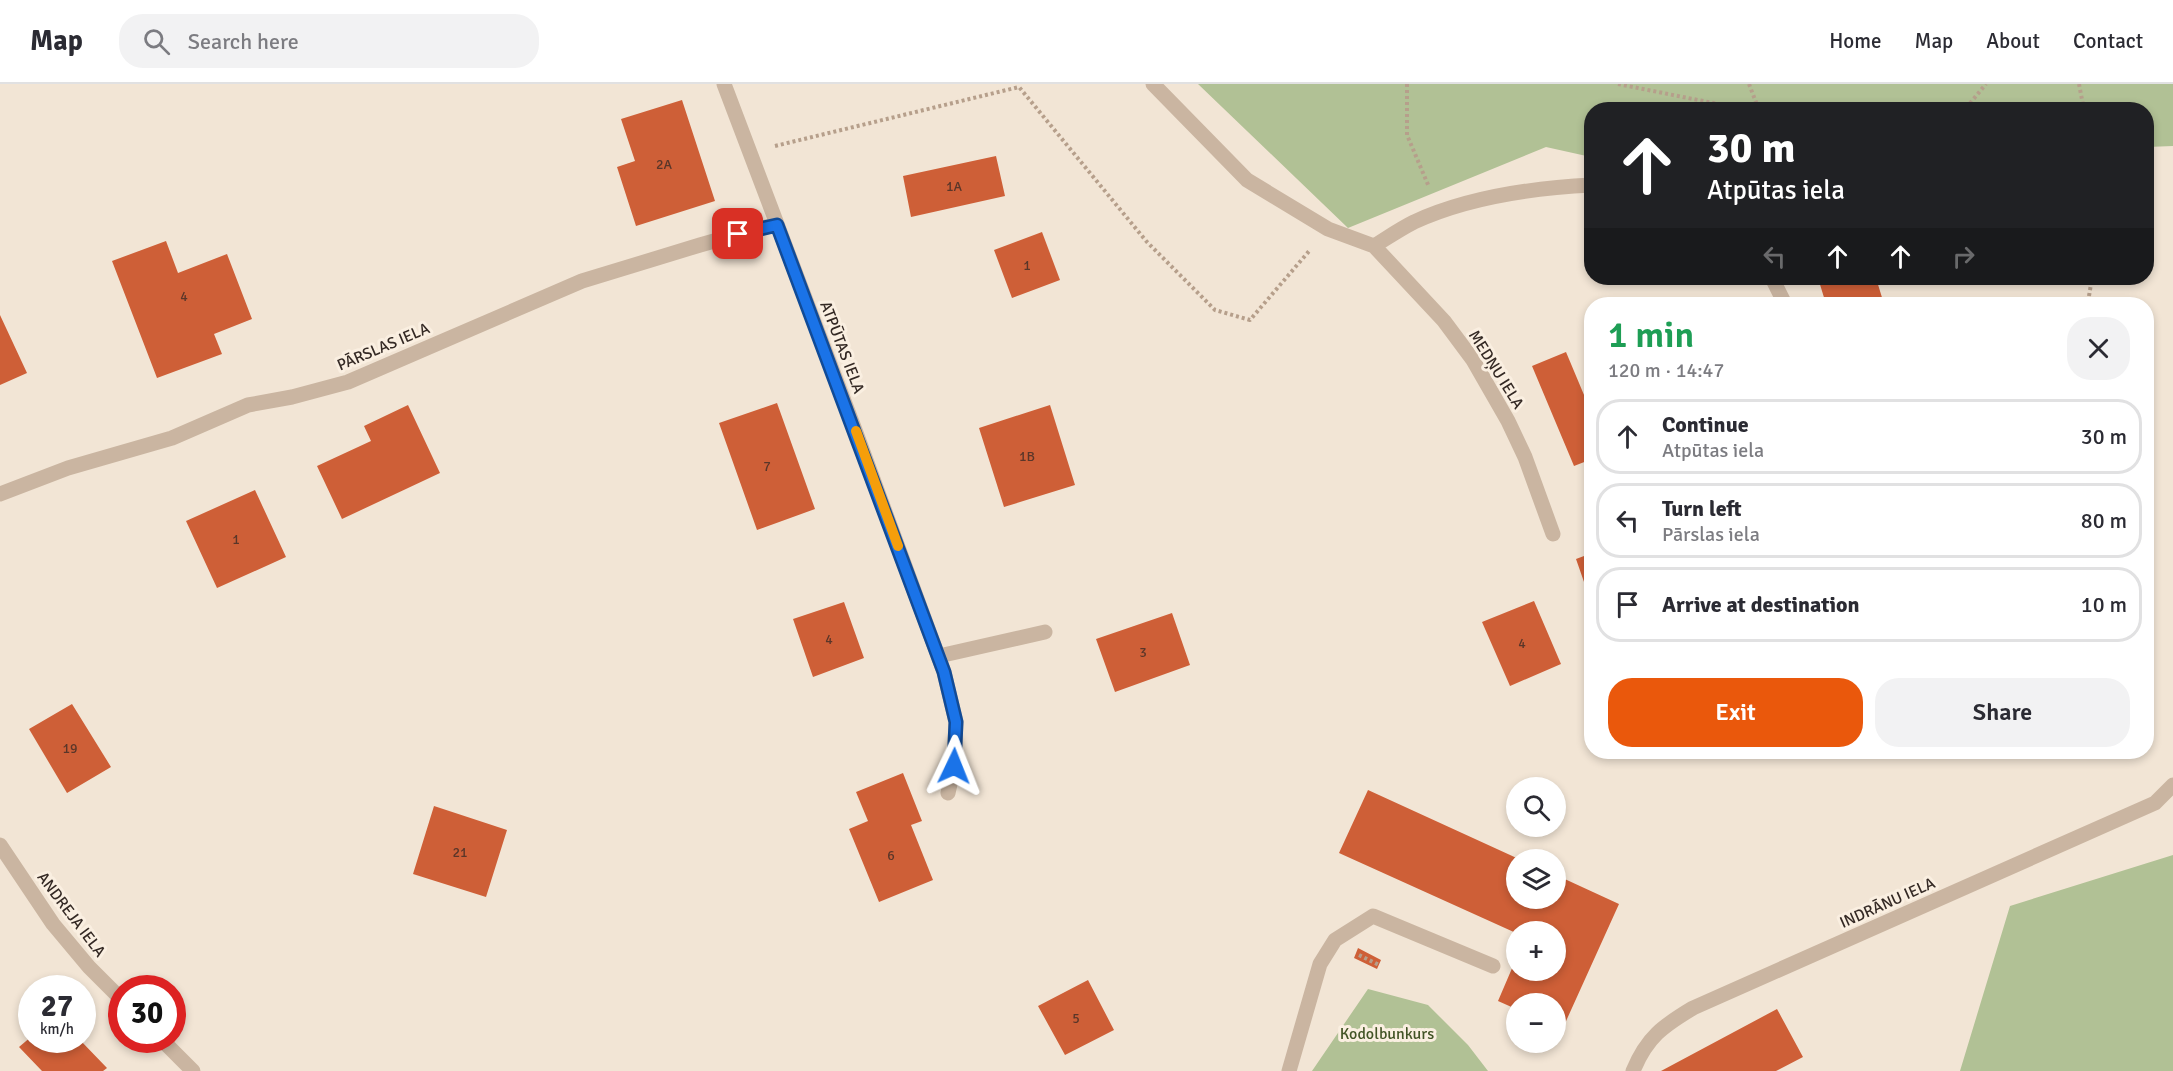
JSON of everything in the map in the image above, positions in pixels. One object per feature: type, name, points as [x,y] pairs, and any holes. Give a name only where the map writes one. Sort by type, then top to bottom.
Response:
[{"type":"street","name":"ATPŪTAS IELA","points":[[724,84],[939,656],[956,722],[954,766],[948,793]]},
{"type":"street","name":"MEDŅU IELA","points":[[1153,84],[1247,180],[1328,229],[1374,246],[1444,321],[1473,360],[1508,421],[1521,448],[1553,534]]},
{"type":"street","points":[[1374,246],[1414,222],[1464,204],[1495,196],[1584,186]]},
{"type":"street","name":"PĀRSLAS IELA","points":[[0,494],[68,468],[172,438],[248,405],[292,397],[348,382],[582,281],[723,238],[777,225]]},
{"type":"street","points":[[939,656],[1045,632]]},
{"type":"street","name":"INDRĀNU IELA","points":[[1632,1071],[1639,1055],[1663,1026],[1693,1008],[2156,803],[2173,785]]},
{"type":"street","name":"ANDREJA IELA","points":[[0,845],[53,924],[88,967],[108,986]]},
{"type":"street","points":[[1290,1071],[1320,964],[1335,940],[1374,916],[1493,966]]},
{"type":"street","points":[[175,1053],[193,1071]]},
{"type":"path","points":[[1407,84],[1407,135],[1440,212]]},
{"type":"path","points":[[1618,84],[1708,102]]},
{"type":"path","points":[[1749,84],[1756,102]]},
{"type":"path","points":[[1971,102],[1986,84]]},
{"type":"path","points":[[2079,84],[2082,102]]},
{"type":"path","points":[[749,152],[1019,87],[1147,242],[1215,310],[1250,320],[1328,229]]},
{"type":"path","points":[[2089,296],[2091,285]]},
{"type":"path","points":[[1356,954],[1379,965]]},
{"type":"green space","points":[[1198,84],[2173,84],[2173,146],[2154,147],[2154,102],[1584,102],[1584,155],[1546,147],[1348,228]]},
{"type":"green space","points":[[2173,855],[2173,1071],[1960,1071],[2010,906]]},
{"type":"green space","name":"Kodolbunkurs","points":[[1368,989],[1428,1005],[1468,1045],[1488,1071],[1312,1071]]},
{"type":"building","points":[[682,100],[715,201],[636,226],[617,167],[635,161],[621,119]]},
{"type":"building","points":[[996,156],[1005,196],[911,217],[903,176]]},
{"type":"building","points":[[1042,232],[1060,280],[1012,298],[994,250]]},
{"type":"building","points":[[166,241],[178,273],[227,254],[252,319],[214,334],[222,354],[157,378],[112,261]]},
{"type":"building","points":[[1820,285],[1878,285],[1882,297],[1824,297]]},
{"type":"building","points":[[0,315],[27,373],[0,385]]},
{"type":"building","points":[[1566,352],[1584,395],[1584,462],[1574,466],[1532,366]]},
{"type":"building","points":[[777,403],[815,509],[757,530],[719,423]]},
{"type":"building","points":[[408,405],[440,473],[342,519],[317,466],[371,441],[364,426]]},
{"type":"building","points":[[1050,405],[1075,485],[1004,507],[979,428]]},
{"type":"building","points":[[255,490],[286,557],[217,588],[186,521]]},
{"type":"building","points":[[1584,556],[1584,582],[1576,559]]},
{"type":"building","points":[[1534,601],[1561,664],[1510,686],[1482,622]]},
{"type":"building","points":[[844,602],[864,658],[813,677],[793,619]]},
{"type":"building","points":[[1172,613],[1190,665],[1115,692],[1096,639]]},
{"type":"building","points":[[72,704],[111,767],[67,793],[29,729]]},
{"type":"building","points":[[903,773],[922,821],[911,825],[933,880],[879,902],[849,829],[868,821],[856,792]]},
{"type":"building","points":[[1368,790],[1506,853],[1506,909],[1566,909],[1566,880],[1619,904],[1566,1021],[1566,993],[1506,993],[1506,1005],[1498,1001],[1507,981],[1566,981],[1566,921],[1506,921],[1506,928],[1339,853]]},
{"type":"building","points":[[434,806],[507,830],[486,897],[413,874]]},
{"type":"building","points":[[1358,948],[1381,960],[1377,969],[1354,958]]},
{"type":"building","points":[[1088,980],[1114,1030],[1065,1055],[1038,1006]]},
{"type":"building","points":[[1777,1009],[1803,1057],[1776,1071],[1661,1071]]},
{"type":"building","points":[[25,1053],[93,1053],[107,1068],[103,1071],[42,1071]]},
{"type":"slow traffic","points":[[856,431],[898,546]]},
{"type":"route","points":[[738,234],[777,225],[944,672],[956,722],[954,766]]}]
